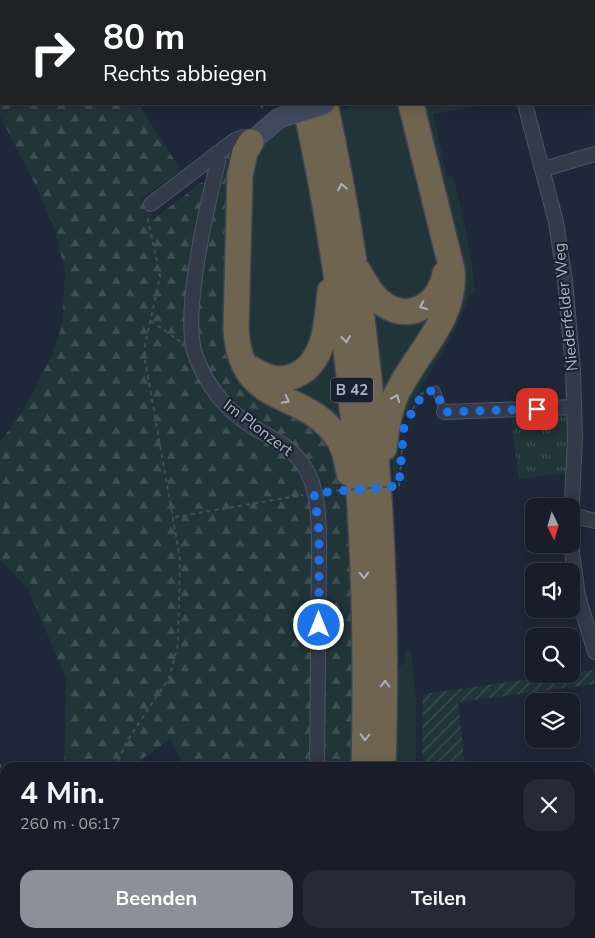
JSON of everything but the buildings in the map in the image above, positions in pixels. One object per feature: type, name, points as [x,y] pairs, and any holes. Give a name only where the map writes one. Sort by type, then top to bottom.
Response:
[{"type":"highway","name":"B 42","points":[[305,105],[344,260],[373,418],[379,498],[384,631],[383,762]]},
{"type":"highway","name":"B 42","points":[[325,105],[344,260],[362,526],[366,669],[364,762]]},
{"type":"highway","points":[[379,498],[386,431],[396,396],[443,319],[450,302],[453,277],[411,105]]},
{"type":"highway","points":[[251,142],[245,152],[240,175],[236,328],[241,356],[252,379],[315,416],[339,440],[362,526]]},
{"type":"highway","points":[[344,260],[379,301],[392,309],[412,311],[430,304],[441,290],[446,268],[445,249]]},
{"type":"highway","points":[[241,356],[252,369],[275,379],[292,377],[308,367],[319,351],[344,260]]},
{"type":"street","name":"B 42","points":[[251,142],[278,118],[322,105]]},
{"type":"street","name":"Niederfelder Weg","points":[[525,105],[544,169],[556,222],[565,281],[574,408],[573,498]]},
{"type":"street","points":[[151,204],[240,137],[251,142]]},
{"type":"street","name":"Im Plonzert","points":[[217,153],[218,162],[195,284],[191,320],[193,344],[209,383],[223,403],[242,419],[290,449],[309,474],[314,493],[319,548],[317,762]]},
{"type":"street","points":[[544,169],[595,154]]},
{"type":"street","points":[[444,412],[574,408]]},
{"type":"street","points":[[580,519],[595,521]]},
{"type":"street","points":[[572,553],[578,596],[595,652]]},
{"type":"lane","points":[[436,390],[444,412]]},
{"type":"path","points":[[118,762],[128,741],[170,678],[178,644],[180,559],[174,518],[156,432],[145,360],[145,346],[160,276],[147,215],[151,204]]},
{"type":"path","points":[[151,321],[176,340],[193,344]]},
{"type":"path","points":[[408,419],[421,394],[436,390]]},
{"type":"path","points":[[174,518],[314,493],[399,486],[404,432]]},
{"type":"green space","points":[[0,105],[139,105],[181,170],[141,199],[154,219],[202,182],[215,188],[224,151],[234,143],[230,342],[326,431],[347,487],[343,488],[343,492],[348,492],[352,630],[351,762],[182,762],[170,739],[137,762],[64,762],[66,679],[29,590],[0,560],[0,442],[24,410],[53,353],[62,325],[65,273],[56,232],[37,188],[0,116]]},
{"type":"green space","points":[[358,105],[402,105],[439,252],[439,281],[408,306],[372,282],[339,110]]},
{"type":"green space","points":[[422,105],[484,105],[433,114],[447,177],[453,176],[460,205],[474,278],[475,293],[468,295],[468,301],[444,351],[405,415],[401,425],[397,484],[393,484],[392,452],[396,416],[447,324]]},
{"type":"green space","points":[[297,121],[319,250],[323,301],[322,320],[294,370],[261,367],[244,335],[248,178],[259,145],[282,128]]},
{"type":"green space","points":[[440,301],[385,415],[372,304]]},
{"type":"green space","points":[[333,330],[345,436],[276,384]]},
{"type":"green space","points":[[567,414],[566,473],[519,479],[511,415]]},
{"type":"green space","points":[[411,651],[416,696],[416,762],[396,762],[399,667],[405,662],[405,652]]},
{"type":"green space","points":[[593,670],[595,684],[458,702],[464,762],[422,762],[423,694],[525,680],[525,683],[580,683],[580,672]]},
{"type":"route","points":[[319,625],[319,531],[314,493],[399,486],[404,426],[421,394],[424,392],[436,390],[444,412],[537,409]]}]
